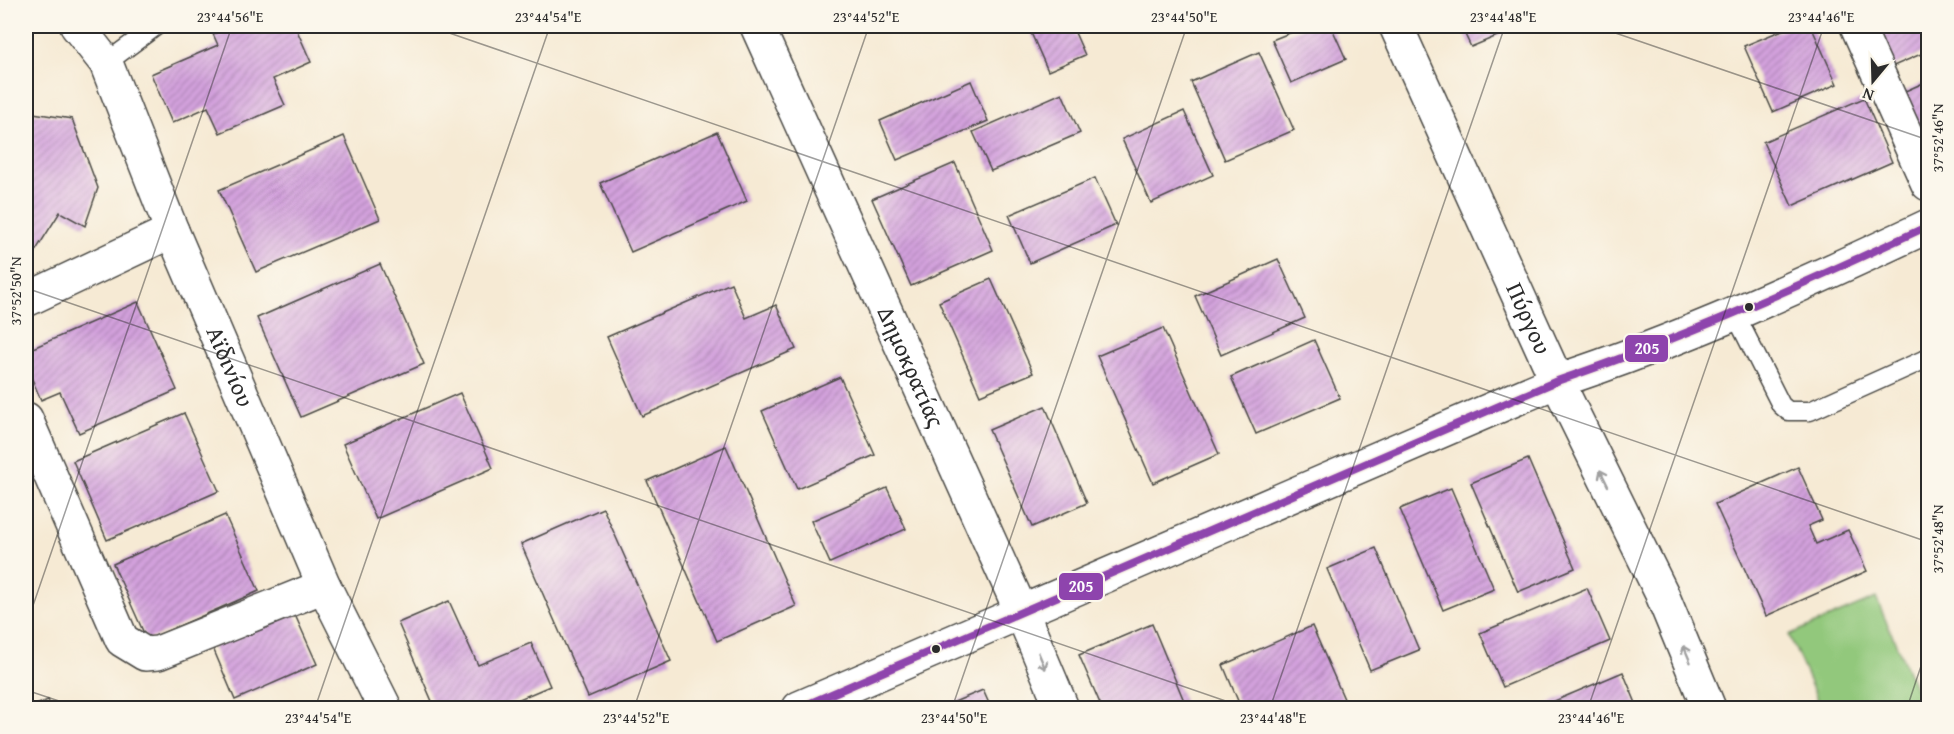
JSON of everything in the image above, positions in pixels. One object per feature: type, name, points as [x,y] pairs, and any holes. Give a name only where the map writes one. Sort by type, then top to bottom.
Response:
[{"type":"street","name":"Αϊδινίου","points":[[77,26],[106,63],[172,231],[324,586],[385,708]]},
{"type":"street","name":"Δημοκρατίας","points":[[757,26],[1022,613],[1062,708]]},
{"type":"street","name":"Πύργου","points":[[1395,26],[1557,381],[1661,592],[1709,708]]},
{"type":"street","points":[[1857,26],[1929,184]]},
{"type":"street","points":[[26,300],[172,231]]},
{"type":"street","points":[[799,708],[1557,381],[1607,365],[1926,235]]},
{"type":"street","points":[[26,419],[122,640],[145,654],[158,653],[324,586]]},
{"type":"lane","points":[[106,63],[156,26]]},
{"type":"lane","points":[[1734,312],[1781,405],[1788,411],[1810,411],[1929,358]]},
{"type":"green space","points":[[1876,598],[1924,708],[1821,708],[1789,635]]},
{"type":"building","points":[[233,26],[295,26],[311,62],[273,79],[285,105],[220,133],[208,107],[172,123],[151,74],[218,45],[213,34]]},
{"type":"building","points":[[1028,26],[1072,26],[1085,55],[1048,71]]},
{"type":"building","points":[[1307,26],[1331,26],[1346,59],[1291,83],[1272,40]]},
{"type":"building","points":[[1461,26],[1521,26],[1471,47]]},
{"type":"building","points":[[1792,26],[1811,26],[1837,84],[1773,112],[1744,46]]},
{"type":"building","points":[[1871,26],[1928,26],[1928,51],[1889,68]]},
{"type":"building","points":[[1259,52],[1294,130],[1225,160],[1191,82]]},
{"type":"building","points":[[971,81],[988,121],[897,160],[880,121]]},
{"type":"building","points":[[1928,81],[1928,137],[1913,143],[1892,97]]},
{"type":"building","points":[[1062,93],[1080,133],[991,171],[973,132]]},
{"type":"building","points":[[1864,98],[1892,162],[1792,206],[1763,142]]},
{"type":"building","points":[[1184,111],[1213,175],[1151,203],[1122,139]]},
{"type":"building","points":[[33,113],[72,119],[98,188],[85,226],[60,212],[26,266],[26,123]]},
{"type":"building","points":[[717,132],[747,201],[631,252],[600,183]]},
{"type":"building","points":[[344,136],[380,219],[256,272],[219,190]]},
{"type":"building","points":[[955,163],[993,250],[911,286],[872,199]]},
{"type":"building","points":[[1095,178],[1116,225],[1030,263],[1009,215]]},
{"type":"building","points":[[1278,259],[1305,318],[1221,355],[1195,296]]},
{"type":"building","points":[[380,264],[424,364],[301,417],[257,318]]},
{"type":"building","points":[[991,279],[1033,373],[980,395],[939,302]]},
{"type":"building","points":[[731,283],[746,318],[776,305],[796,349],[642,416],[607,337]]},
{"type":"building","points":[[138,302],[177,390],[79,433],[60,392],[41,400],[26,365],[26,351]]},
{"type":"building","points":[[1163,328],[1219,454],[1153,483],[1097,356]]},
{"type":"building","points":[[1314,340],[1340,398],[1256,434],[1231,377]]},
{"type":"building","points":[[840,377],[875,455],[797,489],[762,411]]},
{"type":"building","points":[[460,393],[493,468],[376,519],[343,444]]},
{"type":"building","points":[[1045,406],[1087,503],[1032,527],[989,430]]},
{"type":"building","points":[[184,413],[219,491],[107,540],[73,461]]},
{"type":"building","points":[[726,446],[796,606],[717,641],[647,481]]},
{"type":"building","points":[[1528,459],[1575,568],[1518,592],[1471,483]]},
{"type":"building","points":[[1798,467],[1822,520],[1808,526],[1816,544],[1848,530],[1867,571],[1766,616],[1715,504]]},
{"type":"building","points":[[887,488],[906,529],[830,563],[811,521]]},
{"type":"building","points":[[1451,488],[1494,589],[1443,610],[1400,509]]},
{"type":"building","points":[[603,508],[671,661],[588,697],[521,544]]},
{"type":"building","points":[[225,515],[259,591],[147,640],[113,564]]},
{"type":"building","points":[[1376,548],[1419,650],[1370,670],[1327,569]]},
{"type":"building","points":[[1587,588],[1610,641],[1503,687],[1480,633]]},
{"type":"building","points":[[449,601],[478,665],[531,643],[550,686],[498,708],[435,708],[398,623]]},
{"type":"building","points":[[291,606],[317,664],[235,700],[210,641]]},
{"type":"building","points":[[1152,624],[1187,708],[1102,708],[1079,655]]},
{"type":"building","points":[[1312,626],[1348,708],[1241,708],[1223,665]]},
{"type":"building","points":[[1623,672],[1638,708],[1538,708]]},
{"type":"building","points":[[983,690],[991,708],[940,708]]},
{"type":"building","points":[[48,700],[52,708],[29,708]]},
{"type":"transit line","name":"205","points":[[799,708],[1557,381],[1651,347],[1744,309],[1928,226]]}]
